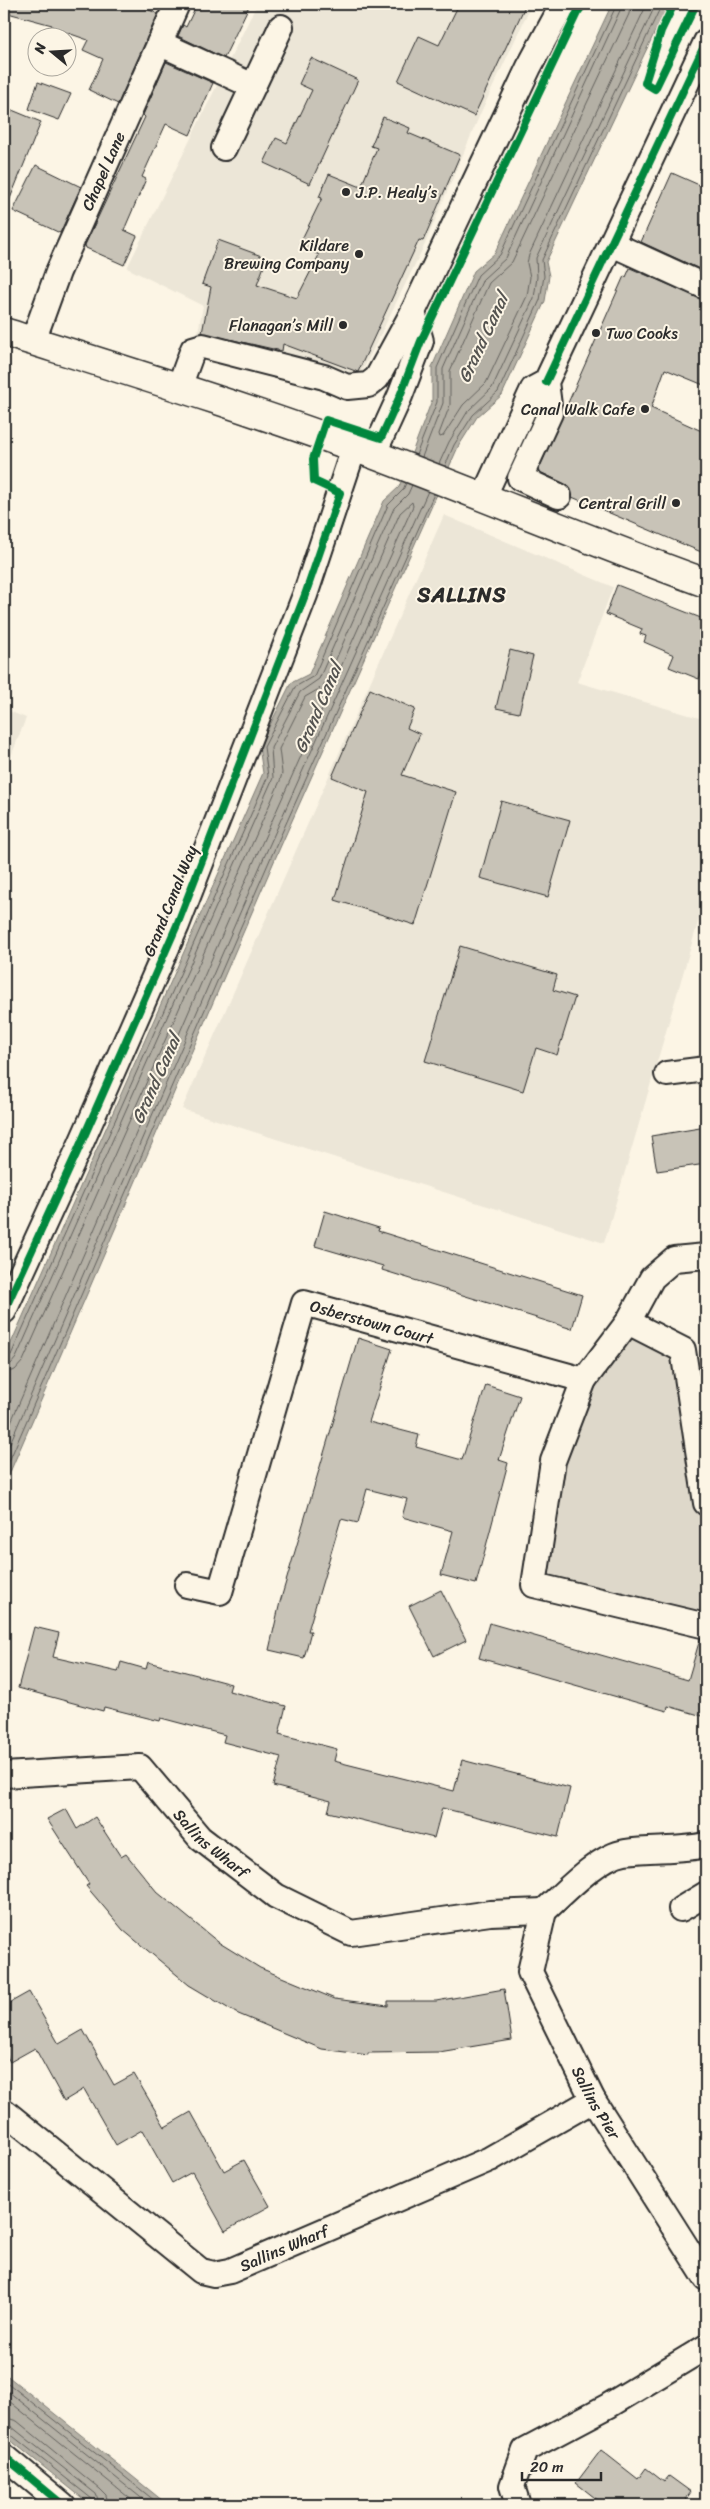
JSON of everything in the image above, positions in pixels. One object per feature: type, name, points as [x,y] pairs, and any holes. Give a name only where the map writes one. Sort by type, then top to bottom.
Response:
[{"type":"street","name":"Chapel Lane","points":[[33,341],[58,272],[177,4]]},
{"type":"street","points":[[178,387],[193,349],[203,346],[324,377],[347,387],[368,385],[377,378],[413,312],[529,67],[563,4]]},
{"type":"street","points":[[224,148],[281,27]]},
{"type":"street","points":[[559,496],[520,478],[550,413],[546,382],[706,42]]},
{"type":"street","points":[[159,43],[254,86]]},
{"type":"street","points":[[612,244],[706,287]]},
{"type":"street","name":"Grand Canal Way","points":[[4,1311],[78,1150],[177,925],[304,595],[400,396],[421,341],[413,312]]},
{"type":"street","points":[[4,332],[178,387],[373,455],[484,496],[616,550],[706,583]]},
{"type":"street","points":[[484,496],[533,389],[546,382]]},
{"type":"street","points":[[666,1074],[706,1069]]},
{"type":"street","points":[[706,1256],[674,1259],[652,1278],[628,1322],[584,1380],[553,1461],[534,1584],[706,1626]]},
{"type":"street","name":"Osberstown Court","points":[[187,1585],[220,1592],[304,1303],[584,1380]]},
{"type":"street","points":[[628,1322],[684,1350],[706,1503]]},
{"type":"street","name":"Sallins Wharf","points":[[4,1775],[140,1767],[200,1838],[276,1896],[351,1933],[490,1913],[544,1911]]},
{"type":"street","points":[[544,1911],[592,1868],[623,1852],[682,1850],[706,1845]]},
{"type":"street","points":[[681,1909],[706,1894]]},
{"type":"street","name":"Sallins Pier","points":[[544,1911],[530,1972],[593,2100],[706,2278]]},
{"type":"street","name":"Sallins Wharf","points":[[4,2111],[201,2271],[214,2274],[238,2268],[490,2159],[593,2100]]},
{"type":"street","points":[[518,2505],[512,2486],[525,2450],[608,2406],[706,2347]]},
{"type":"street","points":[[4,2456],[64,2505]]},
{"type":"shaded area","points":[[257,4],[532,4],[481,112],[425,244],[358,380],[196,343],[203,306],[127,268]]},
{"type":"shaded area","points":[[444,515],[613,587],[577,682],[706,720],[706,895],[604,1243],[182,1109]]},
{"type":"shaded area","points":[[4,709],[26,718],[4,774]]},
{"type":"shaded area","points":[[636,1324],[685,1356],[706,1536],[706,1622],[538,1579],[569,1443],[584,1389]]},
{"type":"water","name":"Grand Canal","points":[[612,4],[668,4],[546,262],[549,276],[545,301],[502,395],[477,417],[458,447],[275,859],[4,1486],[4,1359],[263,773],[259,747],[291,683],[309,674],[384,501],[399,487],[432,400],[432,367],[474,271],[495,253]]},
{"type":"water","points":[[4,2373],[168,2505],[91,2505],[4,2435]]},
{"type":"building","points":[[4,4],[136,4],[158,14],[118,104],[89,90],[103,59],[83,50],[88,40],[78,36],[78,28],[54,28],[51,27],[52,25],[4,12]]},
{"type":"building","points":[[197,4],[250,4],[224,58],[178,36],[183,25],[186,27]]},
{"type":"building","points":[[459,4],[526,4],[474,116],[398,81],[419,36],[439,45]]},
{"type":"building","points":[[311,58],[358,80],[310,184],[264,163],[276,138],[287,143],[312,90],[299,84]]},
{"type":"building","points":[[166,62],[213,83],[190,135],[166,124],[142,177],[146,179],[124,230],[137,236],[124,265],[86,248],[85,245],[145,117],[143,115]]},
{"type":"building","points":[[38,82],[71,94],[59,120],[29,109]]},
{"type":"building","points":[[12,110],[41,122],[5,211],[4,131]]},
{"type":"building","points":[[383,117],[410,128],[408,133],[460,155],[423,241],[419,240],[358,372],[283,344],[282,351],[202,333],[211,287],[202,284],[218,240],[267,258],[257,285],[297,298],[319,255],[299,245],[322,198],[319,197],[329,174],[361,187],[377,148],[371,146]]},
{"type":"building","points":[[36,165],[81,187],[60,233],[13,211]]},
{"type":"building","points":[[672,173],[706,188],[706,272],[641,242]]},
{"type":"building","points":[[630,268],[706,301],[706,386],[665,369],[651,408],[706,433],[706,554],[572,497],[570,488],[565,484],[538,471],[624,276],[626,277]]},
{"type":"building","points":[[617,585],[706,620],[706,660],[699,679],[669,667],[674,655],[644,642],[646,636],[640,634],[642,629],[606,614]]},
{"type":"building","points":[[510,650],[533,656],[519,713],[496,708]]},
{"type":"building","points":[[370,689],[415,709],[407,728],[420,734],[402,775],[456,792],[415,925],[335,900],[368,792],[332,777]]},
{"type":"building","points":[[501,801],[570,820],[548,897],[480,878]]},
{"type":"building","points":[[460,946],[557,975],[553,990],[575,997],[557,1055],[536,1048],[523,1091],[425,1061]]},
{"type":"building","points":[[706,1127],[706,1164],[657,1171],[651,1136]]},
{"type":"building","points":[[325,1211],[379,1228],[378,1231],[582,1295],[572,1329],[382,1270],[383,1266],[315,1246]]},
{"type":"building","points":[[358,1338],[392,1349],[369,1422],[419,1435],[416,1447],[462,1460],[486,1385],[520,1396],[499,1460],[508,1463],[476,1584],[441,1575],[453,1531],[402,1517],[407,1499],[367,1489],[358,1523],[341,1519],[308,1631],[311,1631],[304,1658],[269,1650],[280,1602]]},
{"type":"building","points":[[441,1590],[466,1640],[434,1656],[409,1606]]},
{"type":"building","points":[[489,1623],[688,1680],[700,1639],[706,1639],[706,1717],[668,1706],[667,1711],[479,1658]]},
{"type":"building","points":[[34,1627],[59,1633],[53,1657],[118,1672],[121,1662],[146,1669],[148,1662],[231,1684],[229,1691],[286,1706],[279,1734],[337,1749],[334,1761],[454,1791],[462,1760],[570,1788],[558,1837],[442,1808],[434,1838],[328,1812],[331,1801],[273,1786],[281,1757],[223,1742],[225,1735],[161,1718],[160,1721],[104,1707],[103,1711],[18,1688]]},
{"type":"building","points":[[66,1809],[77,1829],[95,1817],[121,1857],[126,1854],[157,1892],[218,1942],[260,1968],[335,1999],[388,2006],[388,2001],[436,2001],[504,1989],[512,2040],[439,2052],[368,2053],[368,2055],[322,2049],[236,2013],[189,1985],[123,1930],[86,1886],[89,1884],[47,1819]]},
{"type":"building","points":[[29,1992],[59,2044],[83,2030],[114,2085],[134,2074],[165,2127],[191,2112],[224,2171],[244,2160],[270,2206],[225,2231],[192,2172],[172,2183],[142,2130],[116,2145],[84,2089],[64,2101],[35,2048],[10,2062],[4,2051],[4,2006]]},
{"type":"building","points":[[601,2450],[638,2479],[646,2468],[664,2482],[669,2476],[691,2492],[686,2499],[694,2505],[604,2505],[576,2483]]},
{"type":"cycle path","points":[[4,1311],[78,1150],[177,925],[305,595],[340,493],[314,481],[313,459],[326,420],[381,438],[400,396],[421,341],[577,13],[584,4]]},
{"type":"cycle path","points":[[674,4],[661,31],[645,83],[655,89],[696,4]]},
{"type":"cycle path","points":[[546,382],[706,42]]},
{"type":"cycle path","points":[[4,2456],[63,2505]]},
{"type":"place","name":"J.P. Healy’s","points":[[346,192]]},
{"type":"place","name":"Kildare Brewing Company","points":[[359,254]]},
{"type":"place","name":"Flanagan’s Mill","points":[[343,325]]},
{"type":"place","name":"Two Cooks","points":[[596,333]]},
{"type":"place","name":"Canal Walk Cafe","points":[[645,409]]},
{"type":"place","name":"Central Grill","points":[[676,503]]},
{"type":"district","name":"SALLINS","points":[[462,595]]}]
